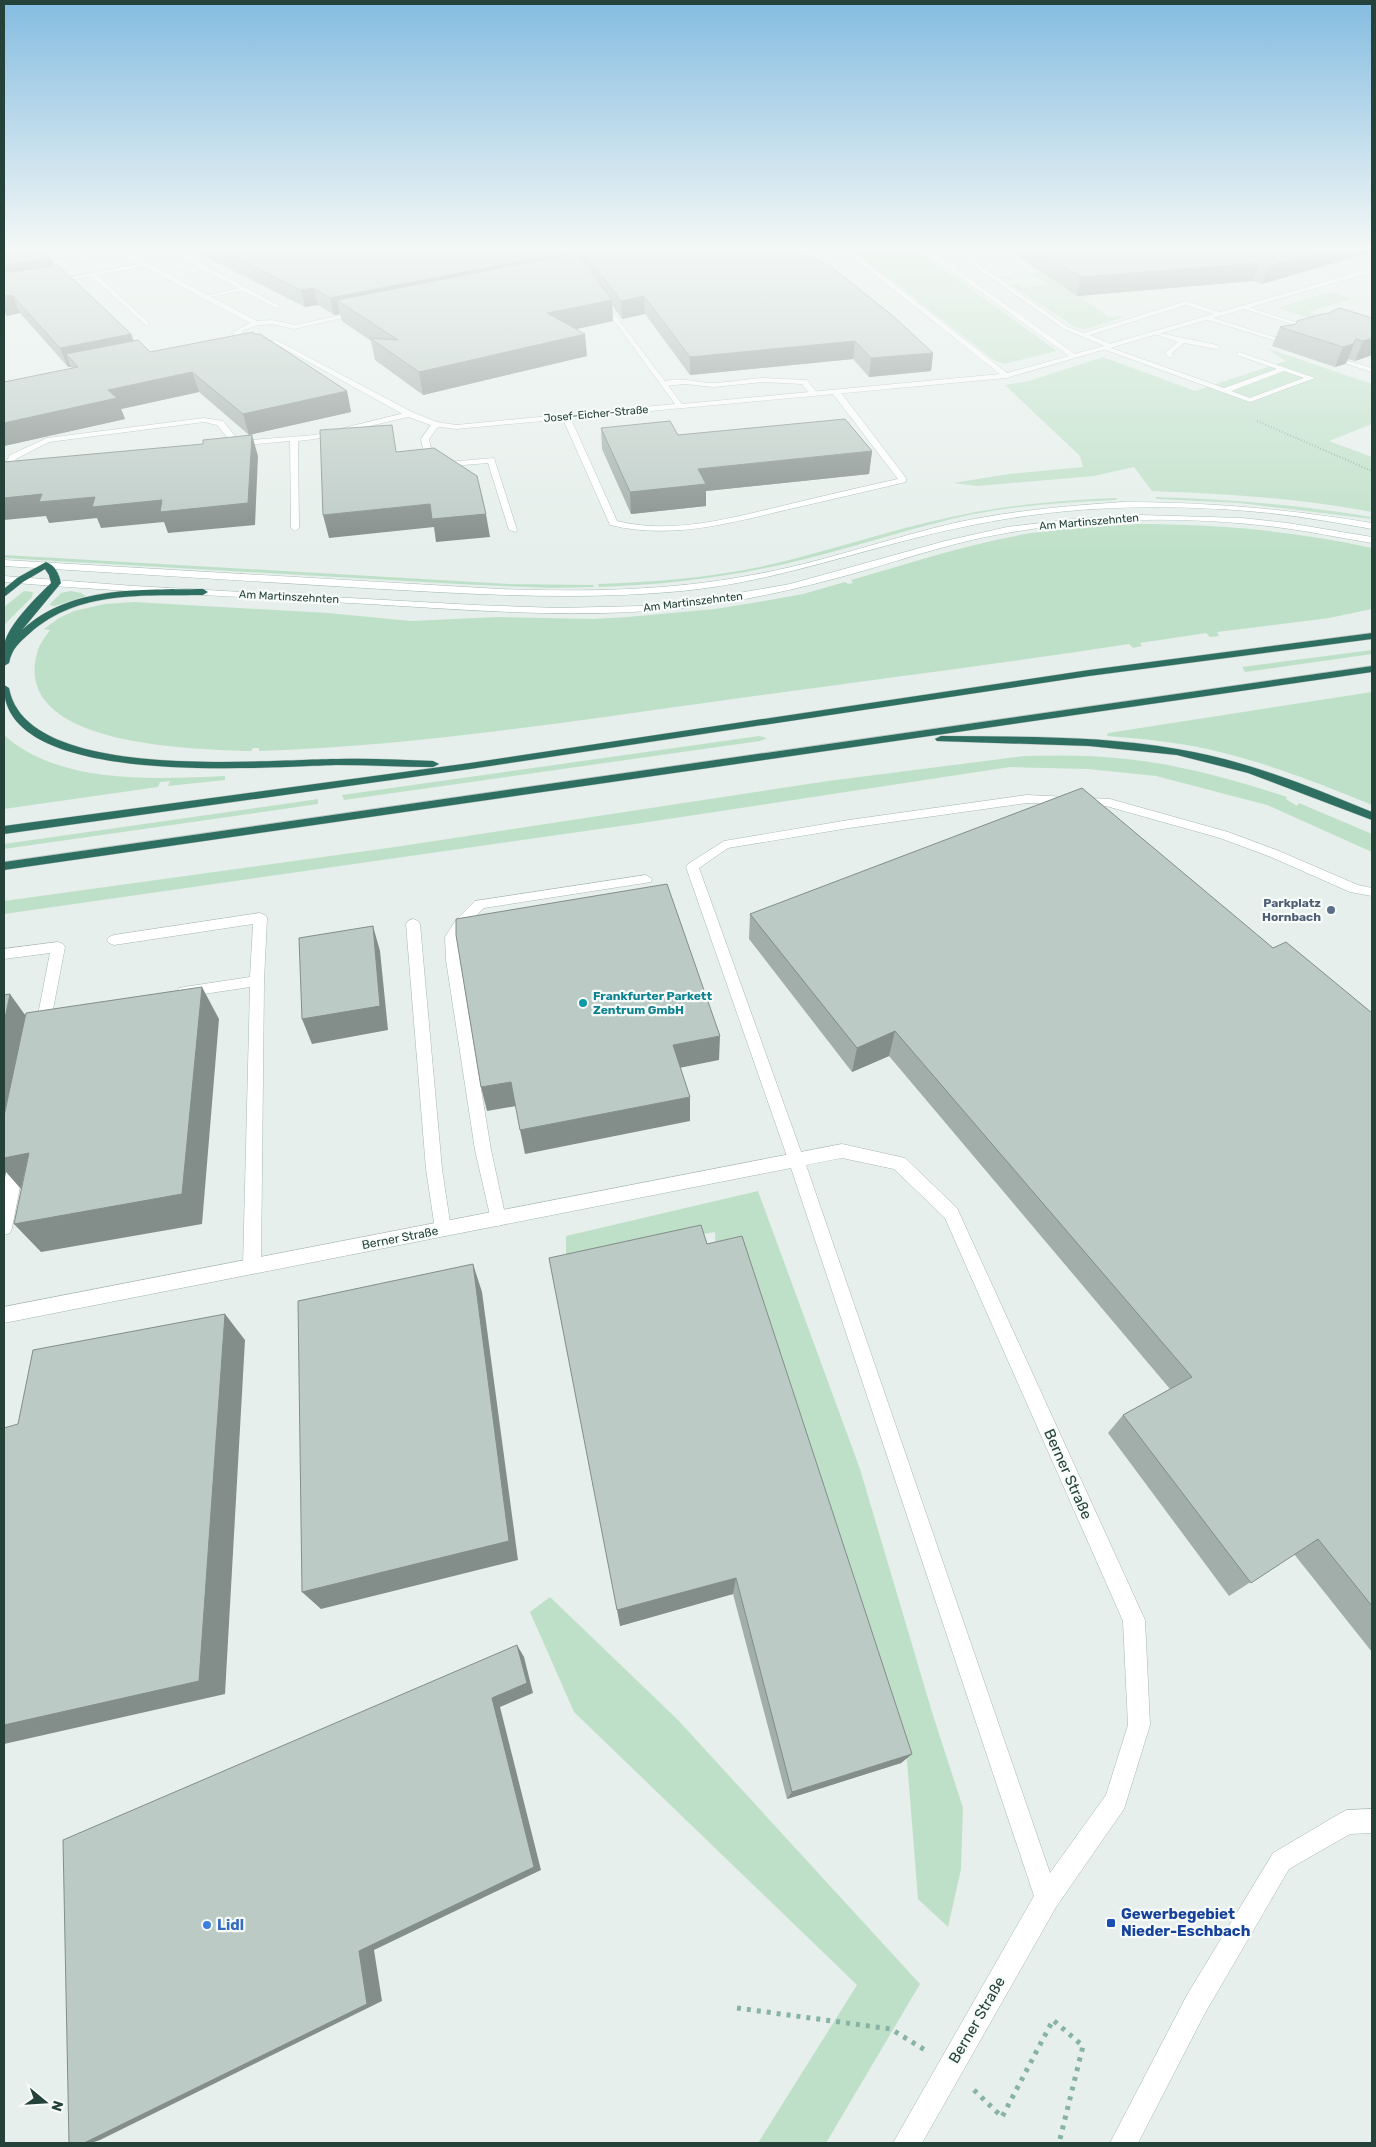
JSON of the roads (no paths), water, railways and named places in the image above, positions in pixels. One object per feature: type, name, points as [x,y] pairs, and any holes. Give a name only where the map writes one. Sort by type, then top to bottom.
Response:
[{"type":"highway","points":[[4,594],[20,580],[46,565],[54,574],[56,582],[17,630],[5,652],[4,663]]},
{"type":"highway","points":[[5,652],[36,622],[50,613],[78,602],[110,595],[203,592]]},
{"type":"highway","points":[[4,830],[470,766],[1089,674],[1372,636]]},
{"type":"highway","points":[[4,866],[1372,669]]},
{"type":"highway","points":[[4,688],[5,694],[26,725],[39,735],[56,744],[114,759],[199,766],[403,762],[470,766]]},
{"type":"highway","points":[[900,738],[1088,743],[1178,752],[1232,764],[1266,775],[1372,816]]},
{"type":"street","name":"Josef-Eicher-Straße","points":[[290,351],[409,414],[436,424],[456,427],[1006,376],[1094,351]]},
{"type":"street","points":[[640,351],[680,406]]},
{"type":"street","points":[[975,351],[1006,376]]},
{"type":"street","points":[[1067,351],[1075,357]]},
{"type":"street","points":[[1118,351],[1170,372],[1250,400],[1311,378],[1239,354]]},
{"type":"street","points":[[1170,351],[1168,353],[1170,356]]},
{"type":"street","points":[[1349,363],[1372,370]]},
{"type":"street","points":[[1170,372],[1178,369],[1176,365]]},
{"type":"street","points":[[1224,391],[1284,369]]},
{"type":"street","points":[[664,384],[684,382],[713,385],[763,380],[804,382],[814,394]]},
{"type":"street","points":[[566,417],[613,523],[629,528],[652,529],[708,524],[903,480],[836,392]]},
{"type":"street","points":[[227,445],[315,437],[409,414]]},
{"type":"street","points":[[6,465],[13,457],[47,440],[204,420],[220,423],[237,444]]},
{"type":"street","points":[[436,424],[425,439],[430,466],[491,460],[514,530]]},
{"type":"street","points":[[294,438],[295,528]]},
{"type":"street","points":[[6,465],[17,464]]},
{"type":"street","name":"Am Martinszehnten","points":[[4,563],[485,592],[544,594],[614,593],[685,588],[764,576],[970,522],[1061,508],[1133,505],[1211,506],[1297,514],[1372,526]]},
{"type":"street","name":"Am Martinszehnten","points":[[4,579],[487,608],[583,610],[682,605],[769,592],[974,537],[1005,530],[1081,520],[1128,517],[1205,518],[1277,524],[1372,540]]},
{"type":"street","points":[[1047,1898],[796,1160],[692,868],[724,845],[849,824],[1027,799],[1106,802],[1224,835],[1355,889],[1372,892]]},
{"type":"street","points":[[498,1219],[483,1150],[453,960],[452,937],[461,924],[480,904],[646,879]]},
{"type":"street","points":[[114,940],[260,918],[257,981],[252,1266]]},
{"type":"street","points":[[413,924],[434,1169],[443,1230]]},
{"type":"street","points":[[4,954],[58,947],[39,1044]]},
{"type":"street","points":[[171,994],[257,981]]},
{"type":"street","points":[[4,1228],[19,1150]]},
{"type":"street","name":"Berner Straße","points":[[4,1315],[842,1152],[899,1163],[951,1213],[1134,1620],[1139,1725],[1116,1802],[1047,1898],[907,2143]]},
{"type":"street","points":[[1124,2143],[1196,2004],[1281,1860],[1347,1822],[1372,1821]]},
{"type":"place","name":"Parkplatz Hornbach","points":[[1331,910]]},
{"type":"place","name":"Frankfurter Parkett Zentrum GmbH","points":[[583,1003]]},
{"type":"place","name":"Gewerbegebiet Nieder-Eschbach","points":[[1111,1923]]},
{"type":"place","name":"Lidl","points":[[207,1925]]}]
